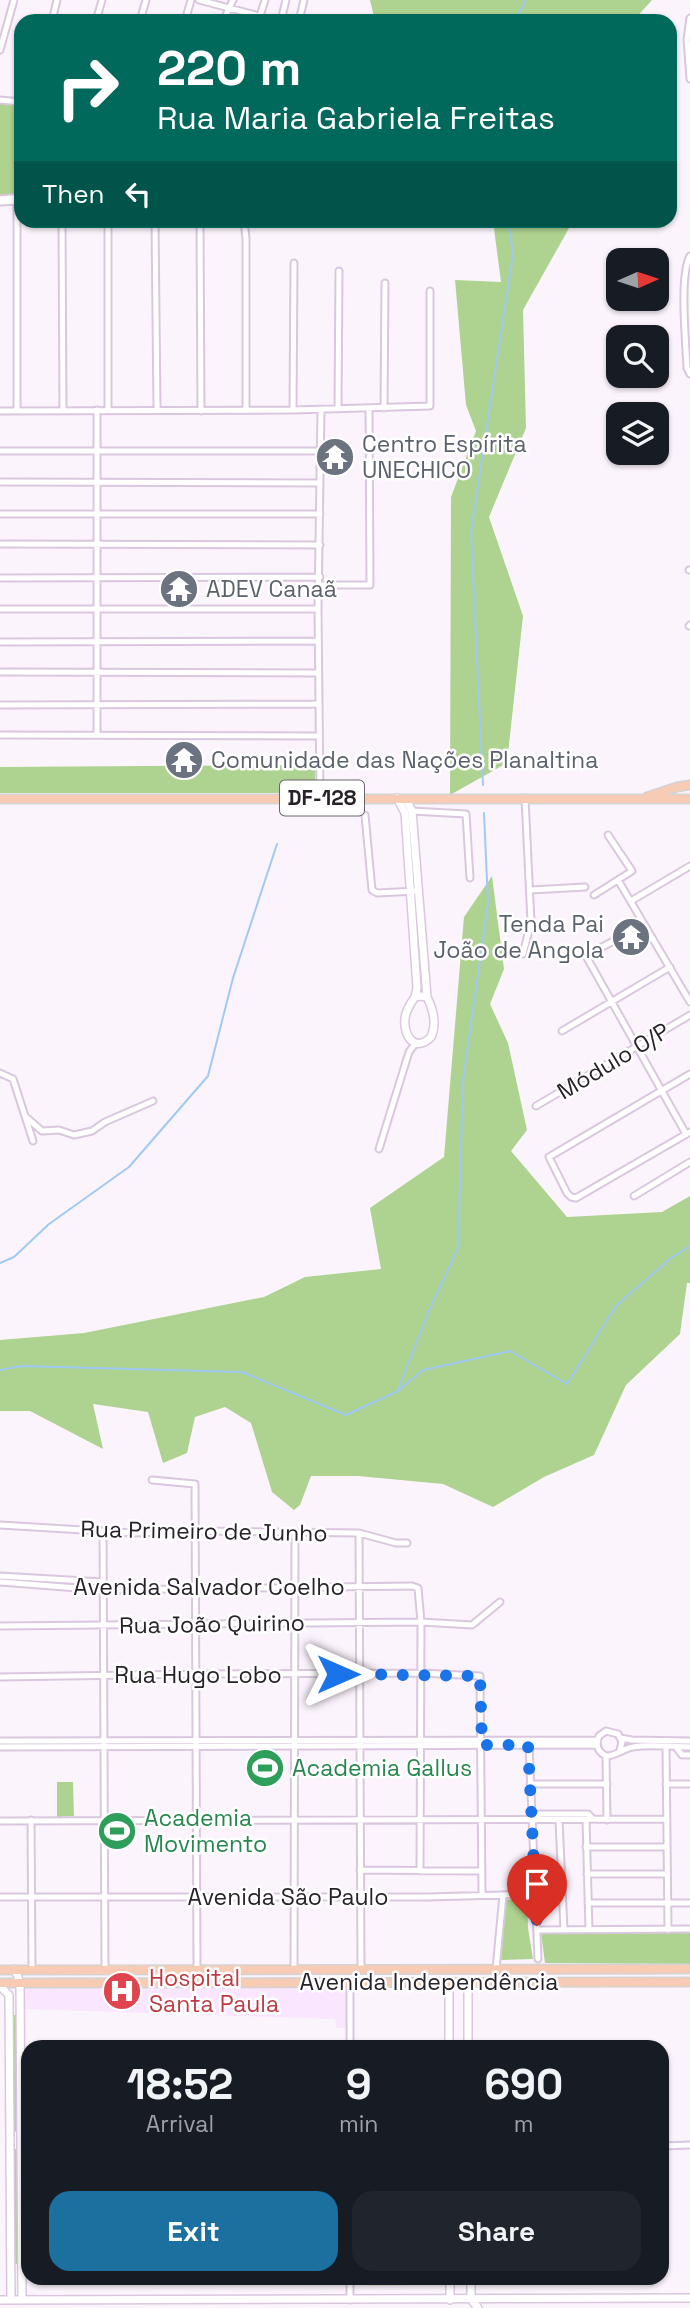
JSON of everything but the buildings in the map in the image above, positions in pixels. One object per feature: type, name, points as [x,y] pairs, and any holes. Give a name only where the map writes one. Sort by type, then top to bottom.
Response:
[{"type":"main road","name":"DF-128","points":[[645,798],[670,788],[690,785]]},
{"type":"main road","name":"DF-128","points":[[0,799],[690,799]]},
{"type":"main road","points":[[243,1968],[247,1975],[243,1982]]},
{"type":"main road","points":[[255,1982],[253,1973],[256,1968]]},
{"type":"main road","name":"Avenida Independência","points":[[0,1969],[690,1969]]},
{"type":"main road","points":[[392,1982],[395,1976],[393,1969]]},
{"type":"main road","points":[[402,1981],[400,1975],[404,1969]]},
{"type":"main road","points":[[449,1982],[456,1975],[477,1974],[494,1969]]},
{"type":"main road","points":[[533,1969],[536,1976],[534,1982]]},
{"type":"main road","points":[[82,1970],[86,1981]]},
{"type":"main road","points":[[86,1981],[94,1970]]},
{"type":"main road","name":"Avenida Independência","points":[[0,1985],[86,1981],[690,1982]]},
{"type":"street","points":[[0,50],[14,0]]},
{"type":"street","points":[[199,0],[246,14]]},
{"type":"street","points":[[228,14],[233,0]]},
{"type":"street","points":[[690,18],[690,79]]},
{"type":"street","points":[[17,411],[20,228]]},
{"type":"street","points":[[62,228],[63,411]]},
{"type":"street","points":[[108,228],[108,410]]},
{"type":"street","points":[[155,228],[157,410]]},
{"type":"street","points":[[200,228],[201,411]]},
{"type":"street","points":[[245,228],[246,410]]},
{"type":"street","points":[[690,256],[685,284],[687,368],[690,374]]},
{"type":"street","points":[[293,410],[294,263]]},
{"type":"street","points":[[338,408],[339,271]]},
{"type":"street","points":[[383,408],[385,283]]},
{"type":"street","points":[[685,284],[690,292]]},
{"type":"street","points":[[0,411],[321,410],[430,406],[430,291]]},
{"type":"street","points":[[319,585],[370,585],[369,408]]},
{"type":"street","points":[[97,410],[97,735]]},
{"type":"street","points":[[320,798],[318,609],[321,410]]},
{"type":"street","points":[[0,451],[321,451]]},
{"type":"street","points":[[0,482],[320,482]]},
{"type":"street","points":[[0,514],[320,514]]},
{"type":"street","points":[[0,544],[320,545]]},
{"type":"street","points":[[0,578],[320,578]]},
{"type":"street","points":[[0,609],[318,609]]},
{"type":"street","points":[[0,642],[318,641]]},
{"type":"street","points":[[0,672],[318,673]]},
{"type":"street","points":[[0,705],[318,704]]},
{"type":"street","points":[[0,736],[318,736]]},
{"type":"street","points":[[523,954],[531,922],[525,798]]},
{"type":"street","points":[[379,1149],[409,1052],[415,1044],[428,1041],[434,1032],[418,939],[410,833],[412,811],[402,799]]},
{"type":"street","points":[[402,799],[410,833]]},
{"type":"street","points":[[412,811],[466,814],[470,878]]},
{"type":"street","points":[[365,815],[372,890],[377,893],[414,891]]},
{"type":"street","points":[[594,895],[632,871],[608,835]]},
{"type":"street","points":[[631,901],[690,866]]},
{"type":"street","points":[[618,880],[690,1002]]},
{"type":"street","points":[[531,890],[586,887]]},
{"type":"street","points":[[645,924],[586,956],[661,1090],[688,1133],[576,1198],[571,1197],[549,1157],[661,1090],[690,1074]]},
{"type":"street","points":[[415,1044],[408,1038],[405,1017],[417,988],[418,939]]},
{"type":"street","points":[[562,1031],[670,967]]},
{"type":"street","points":[[415,997],[427,997]]},
{"type":"street","name":"Módulo O/P","points":[[536,1106],[690,1015]]},
{"type":"street","points":[[0,1073],[13,1079],[33,1142]]},
{"type":"street","points":[[27,1118],[42,1131],[59,1130],[77,1135],[92,1131],[105,1122],[153,1101]]},
{"type":"street","points":[[634,1196],[690,1162]]},
{"type":"street","points":[[152,1480],[195,1484],[197,1968]]},
{"type":"street","name":"Rua Primeiro de Junho","points":[[0,1525],[103,1531],[359,1533],[396,1543],[407,1543]]},
{"type":"street","points":[[103,1531],[105,1969]]},
{"type":"street","points":[[294,1969],[295,1532]]},
{"type":"street","points":[[359,1533],[361,1969]]},
{"type":"street","name":"Avenida Salvador Coelho","points":[[0,1576],[103,1586]]},
{"type":"street","name":"Avenida Salvador Coelho","points":[[0,1582],[196,1588],[412,1586],[418,1588],[421,1622]]},
{"type":"street","name":"Rua João Quirino","points":[[0,1626],[360,1622],[472,1625],[500,1601]]},
{"type":"street","points":[[420,1871],[421,1622]]},
{"type":"street","name":"Rua Hugo Lobo","points":[[0,1677],[421,1673],[480,1676],[482,1742]]},
{"type":"street","points":[[597,1743],[606,1731],[632,1740],[690,1741]]},
{"type":"street","points":[[620,1738],[620,1750]]},
{"type":"street","points":[[0,1741],[105,1744],[597,1743]]},
{"type":"street","points":[[482,1742],[528,1745],[597,1743]]},
{"type":"street","points":[[482,1742],[482,1895]]},
{"type":"street","points":[[597,1743],[602,1754],[606,1756],[635,1747],[690,1747]]},
{"type":"street","points":[[0,1747],[105,1744]]},
{"type":"street","points":[[528,1745],[534,1820],[538,1959]]},
{"type":"street","points":[[666,1746],[668,1930]]},
{"type":"street","points":[[676,1747],[682,1755],[690,1755]]},
{"type":"street","points":[[606,1756],[607,1820]]},
{"type":"street","points":[[530,1784],[607,1784]]},
{"type":"street","points":[[666,1784],[690,1784]]},
{"type":"street","points":[[0,1821],[534,1820],[588,1814],[594,1820]]},
{"type":"street","points":[[546,1817],[559,1820],[667,1819]]},
{"type":"street","points":[[31,1820],[32,1969]]},
{"type":"street","points":[[559,1820],[564,1930]]},
{"type":"street","points":[[586,1820],[589,1930]]},
{"type":"street","points":[[586,1847],[667,1847]]},
{"type":"street","points":[[360,1870],[482,1871]]},
{"type":"street","points":[[587,1874],[667,1874]]},
{"type":"street","name":"Avenida São Paulo","points":[[0,1897],[535,1894]]},
{"type":"street","points":[[494,1969],[503,1895]]},
{"type":"street","points":[[588,1903],[690,1903]]},
{"type":"street","points":[[537,1930],[690,1930]]},
{"type":"street","points":[[15,1969],[20,1983],[21,2148]]},
{"type":"street","points":[[350,1982],[350,2040]]},
{"type":"street","points":[[449,1982],[449,2040]]},
{"type":"street","points":[[468,1982],[468,2040]]},
{"type":"street","points":[[0,1985],[9,1995],[10,2300]]},
{"type":"street","points":[[9,2013],[20,2013]]},
{"type":"street","points":[[11,2134],[16,2137],[21,2135]]},
{"type":"street","points":[[11,2148],[16,2144],[21,2148]]},
{"type":"street","points":[[669,2146],[690,2146]]},
{"type":"street","points":[[11,2265],[16,2269],[21,2267]]},
{"type":"street","points":[[22,2285],[22,2300]]},
{"type":"street","points":[[350,2285],[350,2300]]},
{"type":"street","points":[[450,2285],[450,2300]]},
{"type":"street","points":[[471,2285],[471,2299],[478,2308]]},
{"type":"street","points":[[549,2298],[554,2308]]},
{"type":"street","points":[[0,2300],[42,2304],[261,2304],[350,2300],[430,2304],[471,2299],[690,2298]]},
{"type":"shaded area","points":[[24,1984],[347,1984],[346,2028],[336,2028],[335,2019],[25,2009]]},
{"type":"green space","points":[[370,0],[652,0],[639,14],[373,14]]},
{"type":"green space","points":[[0,102],[14,103],[14,194],[0,195]]},
{"type":"green space","points":[[494,228],[569,228],[523,310],[526,428],[489,517],[523,616],[507,763],[450,795],[451,497],[476,431],[466,405],[455,280],[501,282]]},
{"type":"green space","points":[[315,765],[315,793],[0,793],[0,767]]},
{"type":"green space","points":[[492,876],[504,969],[490,1004],[508,1043],[527,1130],[511,1151],[567,1217],[662,1212],[690,1196],[690,1283],[687,1283],[680,1334],[626,1385],[594,1455],[544,1477],[493,1507],[443,1484],[358,1476],[311,1476],[300,1505],[294,1510],[272,1492],[251,1423],[225,1407],[195,1417],[187,1453],[163,1463],[148,1412],[93,1404],[103,1449],[30,1411],[0,1411],[0,1340],[84,1333],[264,1297],[305,1277],[381,1269],[370,1208],[444,1157],[464,917]]},
{"type":"green space","points":[[57,1782],[73,1782],[74,1816],[57,1817]]},
{"type":"green space","points":[[527,1897],[533,1959],[500,1960],[506,1900]]},
{"type":"green space","points":[[690,1932],[690,1964],[545,1963],[541,1933]]},
{"type":"green space","points":[[11,2015],[18,2015],[19,2131],[13,2132]]},
{"type":"green space","points":[[14,2149],[19,2149],[19,2264],[14,2264]]},
{"type":"waterway","points":[[519,14],[526,0]]},
{"type":"waterway","points":[[483,785],[471,532],[513,254],[509,228]]},
{"type":"waterway","points":[[398,1390],[429,1311],[458,1248],[463,1081],[488,903],[484,813]]},
{"type":"waterway","points":[[0,1263],[14,1257],[49,1224],[129,1167],[208,1076],[233,978],[277,844]]},
{"type":"waterway","points":[[0,1370],[21,1366],[242,1372],[346,1415],[398,1391],[423,1370],[510,1351],[567,1384],[616,1306],[671,1258],[690,1246]]},
{"type":"place","name":"Centro Espírita UNECHICO","points":[[335,457]]},
{"type":"place","name":"ADEV Canaã","points":[[179,589]]},
{"type":"place","name":"Comunidade das Nações Planaltina","points":[[184,760]]},
{"type":"place","name":"Tenda Pai João de Angola","points":[[631,937]]},
{"type":"place","name":"Academia Gallus","points":[[265,1768]]},
{"type":"place","name":"Academia Movimento","points":[[117,1831]]},
{"type":"place","name":"Hospital Santa Paula","points":[[122,1991]]},
{"type":"route","points":[[338,1674],[421,1673],[480,1676],[482,1745],[528,1745],[537,1926]]}]
